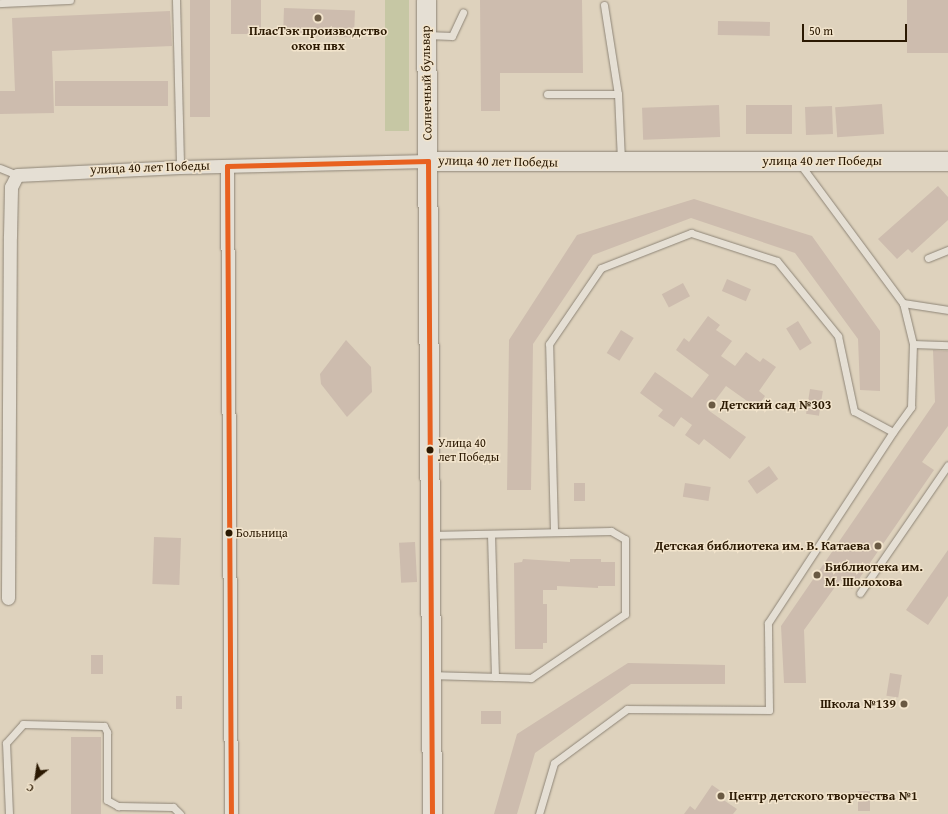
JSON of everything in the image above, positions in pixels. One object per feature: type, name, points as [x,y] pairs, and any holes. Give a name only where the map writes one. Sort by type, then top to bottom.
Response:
[{"type":"main road","name":"Солнечный бульвар","points":[[426,0],[432,814]]},
{"type":"main road","name":"улица 40 лет Победы","points":[[428,161],[621,163],[948,161]]},
{"type":"street","name":"улица 40 лет Победы","points":[[17,175],[180,167],[428,161]]},
{"type":"street","points":[[227,166],[231,814]]},
{"type":"street","points":[[8,598],[4,430],[5,236],[11,187],[17,175]]},
{"type":"lane","points":[[0,3],[70,0]]},
{"type":"lane","points":[[176,0],[180,167]]},
{"type":"lane","points":[[604,5],[618,94],[621,163]]},
{"type":"lane","points":[[426,36],[452,36],[462,12]]},
{"type":"lane","points":[[547,94],[618,94]]},
{"type":"lane","points":[[538,814],[554,763],[627,709],[769,710],[768,623],[893,432],[911,407],[913,344],[903,302],[798,162]]},
{"type":"lane","points":[[0,168],[17,175]]},
{"type":"lane","points":[[554,530],[550,344],[601,268],[691,233],[777,261],[838,336],[854,411],[893,432]]},
{"type":"lane","points":[[928,258],[948,250]]},
{"type":"lane","points":[[903,302],[948,310]]},
{"type":"lane","points":[[913,344],[948,345]]},
{"type":"lane","points":[[860,593],[948,465]]},
{"type":"lane","points":[[430,675],[531,678],[625,614],[625,539],[611,531],[554,530],[491,534],[431,535]]},
{"type":"lane","points":[[491,534],[495,676]]},
{"type":"lane","points":[[9,814],[6,743],[23,724],[104,726],[107,732],[107,800],[118,806],[172,807],[180,814]]},
{"type":"green space","points":[[385,0],[409,0],[409,131],[385,131]]},
{"type":"building","points":[[190,0],[210,0],[210,117],[190,117]]},
{"type":"building","points":[[231,0],[261,0],[261,34],[231,34]]},
{"type":"building","points":[[480,0],[582,0],[583,73],[500,73],[500,111],[481,111]]},
{"type":"building","points":[[907,0],[948,0],[948,53],[907,53]]},
{"type":"building","points":[[284,8],[355,10],[354,37],[283,35]]},
{"type":"building","points":[[170,11],[172,46],[52,51],[54,113],[0,114],[0,91],[15,91],[12,18]]},
{"type":"building","points":[[718,21],[770,22],[770,36],[718,35]]},
{"type":"building","points":[[55,81],[168,81],[168,106],[55,106]]},
{"type":"building","points":[[882,104],[884,134],[837,137],[835,107]]},
{"type":"building","points":[[719,105],[720,137],[643,140],[642,108]]},
{"type":"building","points":[[746,105],[792,105],[792,134],[746,134]]},
{"type":"building","points":[[832,106],[833,134],[806,135],[805,107]]},
{"type":"building","points":[[938,186],[948,197],[948,220],[912,253],[908,249],[897,259],[878,239]]},
{"type":"building","points":[[694,199],[812,236],[880,331],[880,391],[860,390],[858,339],[795,253],[691,218],[593,255],[533,344],[531,490],[507,490],[509,340],[577,235]]},
{"type":"building","points":[[727,279],[751,289],[746,301],[722,291]]},
{"type":"building","points":[[683,283],[690,296],[669,308],[662,294]]},
{"type":"building","points":[[708,316],[720,325],[716,330],[732,341],[721,356],[735,366],[746,352],[760,362],[763,358],[776,367],[759,391],[765,396],[757,408],[726,386],[708,410],[746,437],[730,459],[704,439],[699,445],[685,435],[692,425],[681,417],[674,427],[658,416],[663,410],[640,393],[655,372],[692,398],[709,375],[676,350],[684,338],[689,342]]},
{"type":"building","points":[[798,321],[812,343],[800,350],[786,328]]},
{"type":"building","points":[[621,330],[634,338],[619,361],[607,353]]},
{"type":"building","points":[[346,340],[371,367],[372,392],[347,417],[321,384],[320,374]]},
{"type":"building","points":[[933,350],[948,351],[948,426],[922,462],[934,470],[852,589],[840,580],[804,630],[806,683],[784,683],[781,626],[935,402]]},
{"type":"building","points":[[810,389],[823,391],[819,416],[806,414]]},
{"type":"building","points":[[769,466],[778,479],[757,494],[748,481]]},
{"type":"building","points":[[574,483],[585,483],[585,501],[574,501]]},
{"type":"building","points":[[685,483],[711,487],[708,501],[683,497]]},
{"type":"building","points":[[154,537],[181,538],[179,585],[152,584]]},
{"type":"building","points":[[415,542],[417,582],[401,583],[399,543]]},
{"type":"building","points":[[948,550],[948,596],[928,625],[906,610]]},
{"type":"building","points":[[523,559],[570,562],[570,559],[601,559],[601,562],[615,562],[615,586],[598,586],[598,588],[557,586],[557,590],[543,590],[543,604],[547,604],[547,643],[543,643],[543,649],[515,649],[514,563],[522,562]]},
{"type":"building","points":[[91,655],[103,655],[103,674],[91,674]]},
{"type":"building","points":[[628,663],[725,665],[725,684],[631,684],[535,753],[517,814],[494,814],[517,734]]},
{"type":"building","points":[[890,673],[902,675],[898,698],[886,696]]},
{"type":"building","points":[[176,696],[182,696],[182,709],[176,709]]},
{"type":"building","points":[[481,711],[501,711],[501,724],[481,724]]},
{"type":"building","points":[[71,737],[101,737],[101,814],[71,814]]},
{"type":"building","name":"Центр детского творчества №1","points":[[712,785],[725,794],[722,799],[737,809],[733,814],[684,814],[690,806],[695,810]]},
{"type":"building","points":[[858,791],[870,791],[870,811],[858,811]]},
{"type":"transit line","points":[[428,161],[432,814]]},
{"type":"transit line","points":[[227,166],[428,161]]},
{"type":"transit line","points":[[227,166],[231,814]]},
{"type":"place","name":"ПласТэк производство окон пвх","points":[[318,18]]},
{"type":"place","name":"Детский сад №303","points":[[712,405]]},
{"type":"place","name":"Улица 40 лет Победы","points":[[430,450]]},
{"type":"place","name":"Больница","points":[[229,533]]},
{"type":"place","name":"Детская библиотека им. В. Катаева","points":[[878,546]]},
{"type":"place","name":"Библиотека им. М. Шолохова","points":[[817,575]]},
{"type":"place","name":"Школа №139","points":[[904,704]]},
{"type":"place","name":"Центр детского творчества №1","points":[[721,796]]}]
